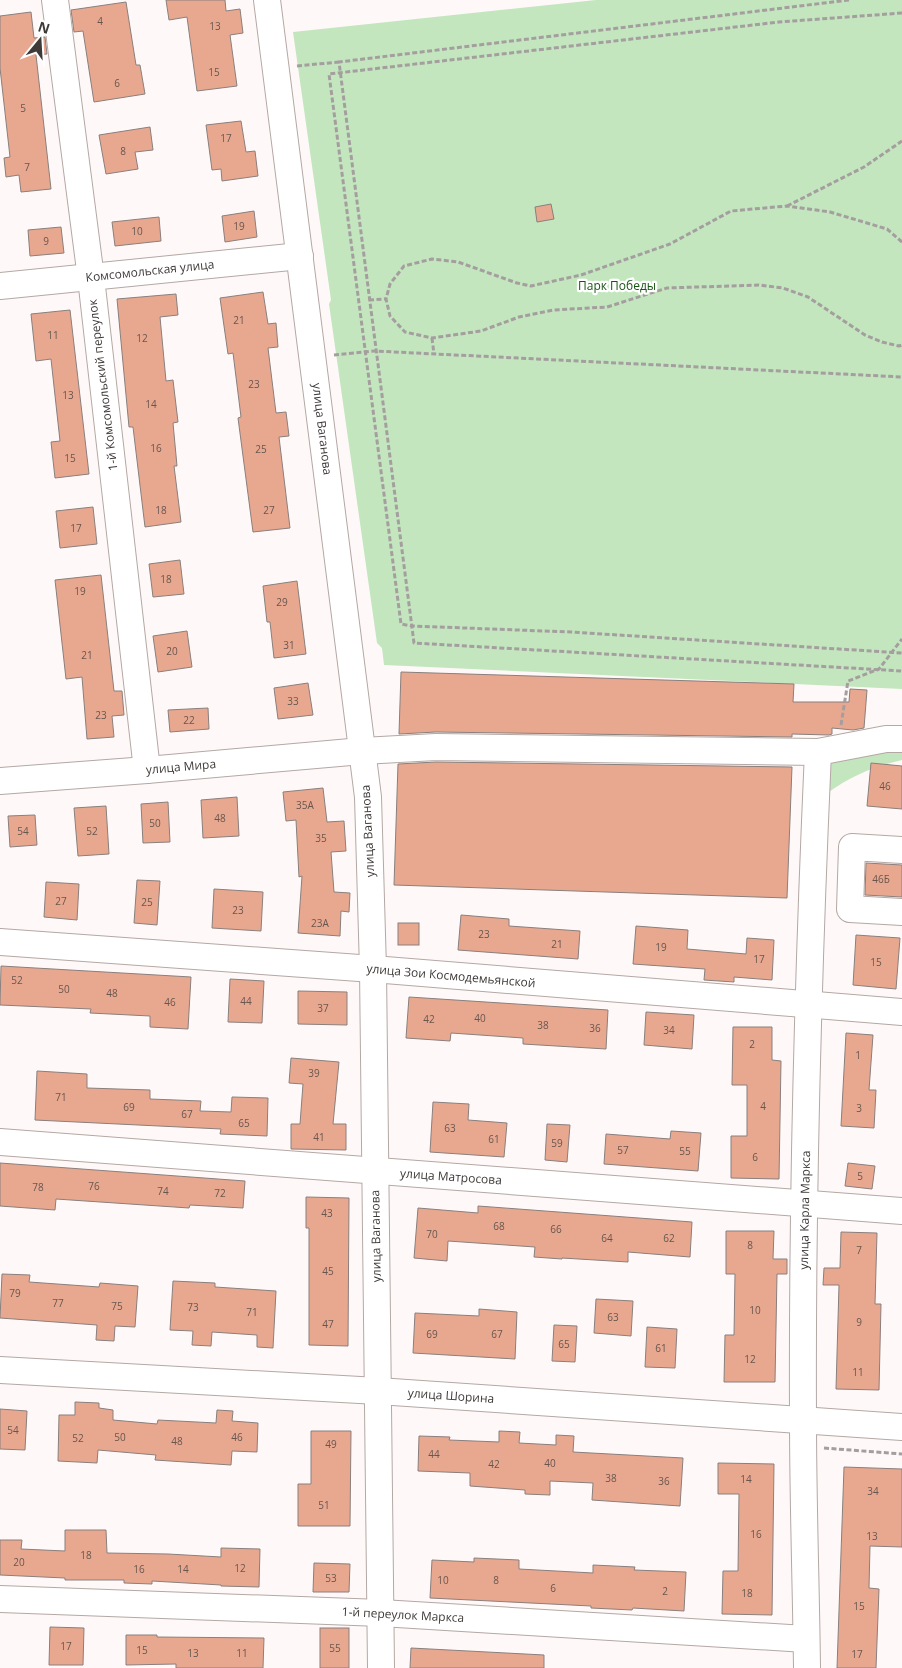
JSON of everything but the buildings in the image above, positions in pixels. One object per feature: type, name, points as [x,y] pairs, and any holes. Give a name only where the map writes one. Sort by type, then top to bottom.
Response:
[{"type":"street","name":"1-й Комсомольский переулок","points":[[55,0],[91,278],[148,770]]},
{"type":"street","name":"улица Ваганова","points":[[267,0],[368,798],[373,969],[381,1668]]},
{"type":"street","name":"Комсомольская улица","points":[[0,286],[300,256]]},
{"type":"street","points":[[827,750],[886,739],[902,739]]},
{"type":"street","name":"улица Мира","points":[[0,781],[148,770],[362,750],[436,746],[827,750]]},
{"type":"street","name":"улица Карла Маркса","points":[[807,1668],[803,1420],[808,1004],[814,849],[827,750]]},
{"type":"street","points":[[814,849],[851,850],[852,847],[902,850]]},
{"type":"street","points":[[851,850],[850,909],[902,912]]},
{"type":"street","name":"улица Зои Космодемьянской","points":[[0,942],[373,969],[902,1012]]},
{"type":"street","name":"улица Матросова","points":[[0,1142],[902,1211]]},
{"type":"street","name":"улица Шорина","points":[[0,1370],[378,1391],[902,1427]]},
{"type":"street","name":"1-й переулок Маркса","points":[[0,1598],[380,1614],[806,1639]]},
{"type":"path","points":[[276,68],[850,0]]},
{"type":"path","points":[[902,13],[778,22],[329,74],[401,624],[571,632],[902,653]]},
{"type":"path","points":[[339,62],[414,643],[902,671]]},
{"type":"path","points":[[787,206],[864,167],[902,141]]},
{"type":"path","points":[[902,242],[887,229],[830,212],[787,206],[731,211],[670,244],[580,275],[531,286],[517,283],[458,262],[432,259],[404,266],[390,284],[386,299],[390,316],[405,332],[432,338],[481,331],[519,317],[553,310],[607,307],[667,288],[759,285],[783,288],[808,297],[864,335],[882,342],[902,345]]},
{"type":"path","points":[[369,300],[386,299]]},
{"type":"path","points":[[432,338],[434,354]]},
{"type":"path","points":[[313,356],[376,351],[902,377]]},
{"type":"path","points":[[827,750],[848,681],[879,669],[902,639]]},
{"type":"path","points":[[804,1447],[902,1454]]},
{"type":"green space","name":"Парк Победы","points":[[596,0],[902,0],[902,689],[384,665],[382,648],[377,643],[293,32]]},
{"type":"green space","points":[[902,730],[902,760],[862,773],[826,794],[823,776],[841,750]]}]
